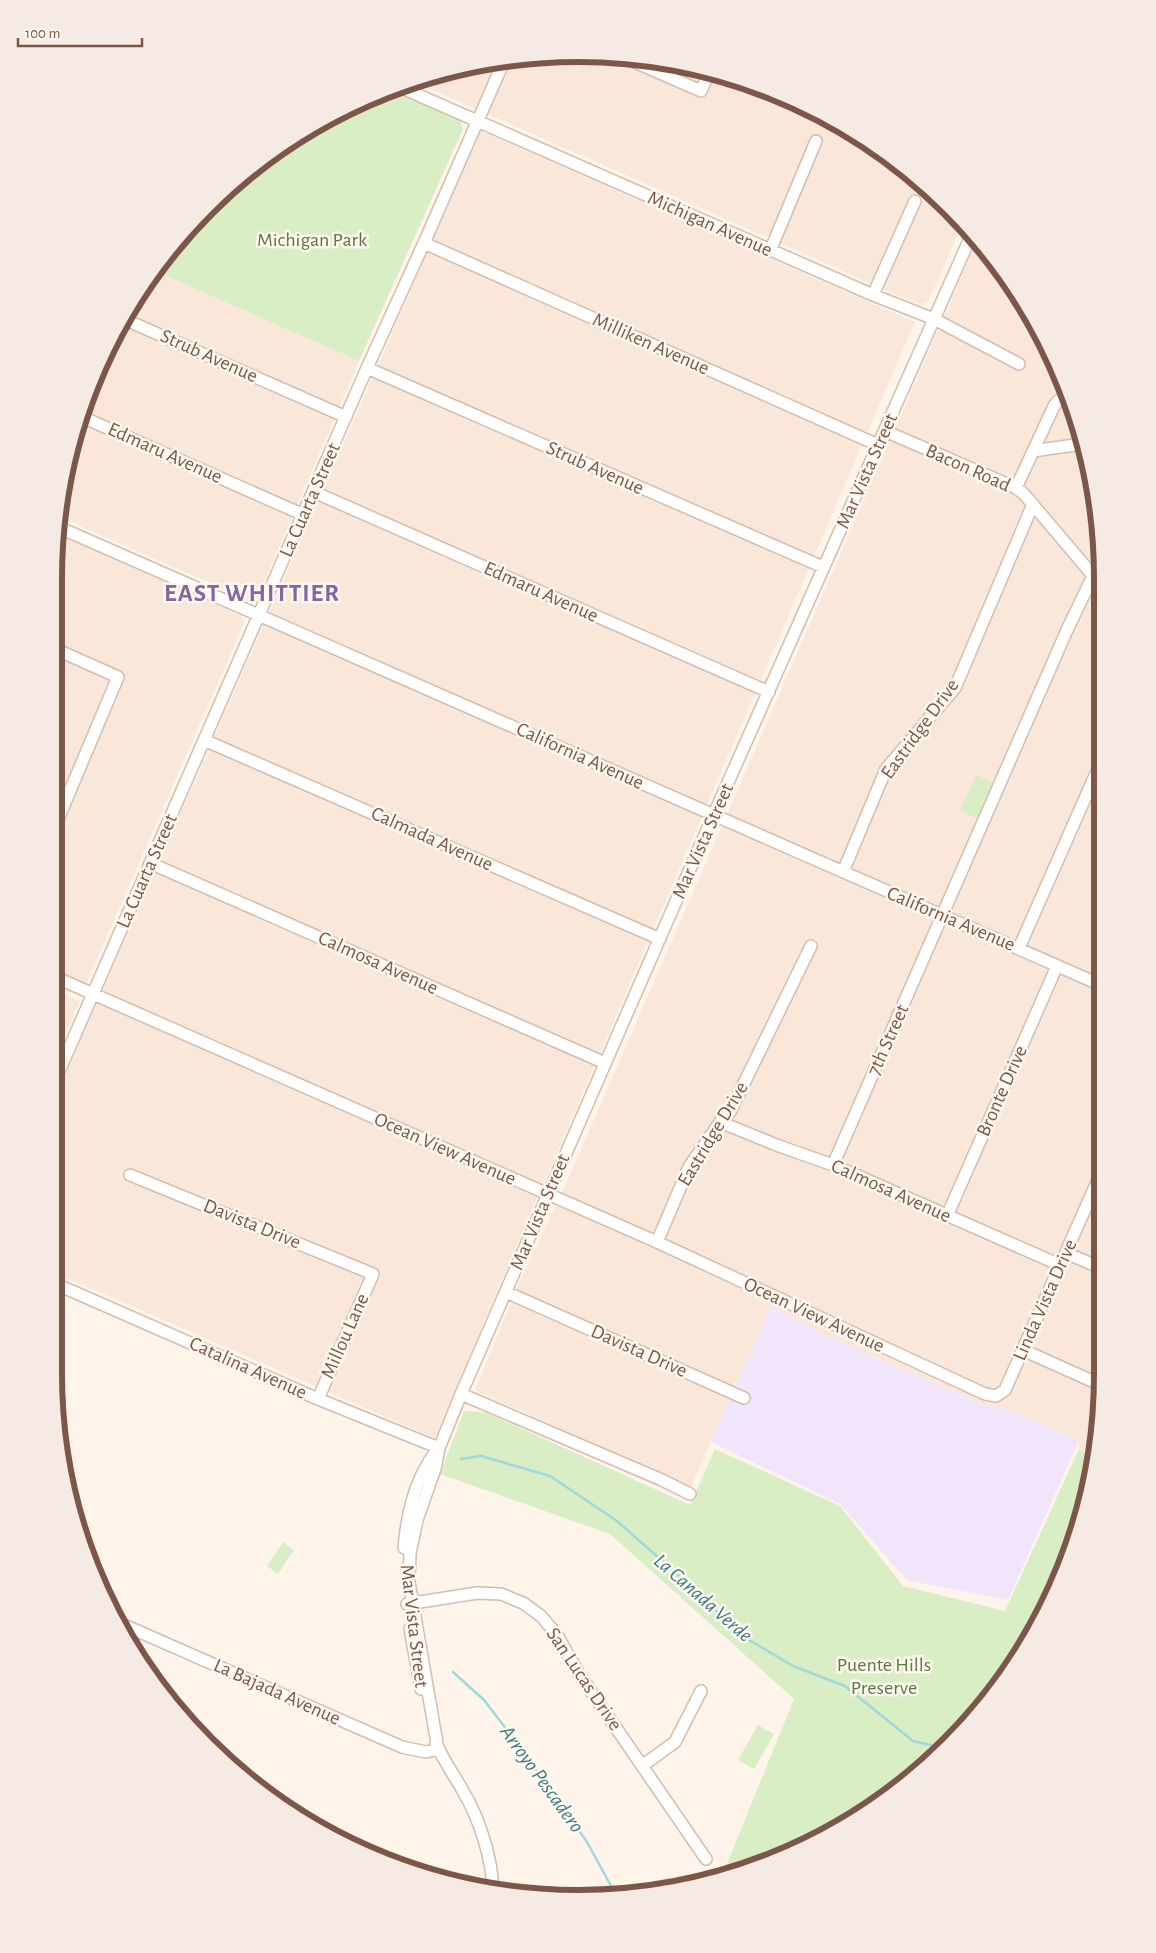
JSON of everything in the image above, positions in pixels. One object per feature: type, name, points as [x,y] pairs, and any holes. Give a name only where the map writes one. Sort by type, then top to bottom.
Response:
[{"type":"street","points":[[648,67],[701,90],[706,79]]},
{"type":"street","name":"La Cuarta Street","points":[[62,1065],[258,615],[500,69]]},
{"type":"street","name":"Michigan Avenue","points":[[409,91],[770,251],[934,319],[1019,364]]},
{"type":"street","points":[[770,251],[816,141]]},
{"type":"street","points":[[873,295],[915,201]]},
{"type":"street","name":"Mar Vista Street","points":[[492,1883],[483,1838],[473,1811],[438,1748],[426,1714],[414,1654],[410,1604],[404,1576],[404,1547],[410,1511],[423,1469],[439,1448],[547,1195],[714,814],[969,241]]},
{"type":"street","name":"Milliken Avenue","points":[[424,243],[878,445]]},
{"type":"street","name":"Strub Avenue","points":[[131,322],[346,417]]},
{"type":"street","name":"Strub Avenue","points":[[367,368],[823,568]]},
{"type":"street","points":[[1016,488],[1054,406],[1061,399]]},
{"type":"street","name":"Edmaru Avenue","points":[[88,419],[304,515]]},
{"type":"street","name":"Bacon Road","points":[[885,431],[1016,488],[1033,504],[1093,576]]},
{"type":"street","points":[[1033,451],[1076,445]]},
{"type":"street","name":"Edmaru Avenue","points":[[314,492],[769,692]]},
{"type":"street","name":"Eastridge Drive","points":[[843,872],[886,769],[955,688],[1033,504]]},
{"type":"street","name":"California Avenue","points":[[65,530],[1094,982]]},
{"type":"street","name":"7th Street","points":[[833,1165],[1064,637],[1093,576]]},
{"type":"street","points":[[62,652],[118,677],[62,810]]},
{"type":"street","name":"Calmada Avenue","points":[[204,740],[660,939]]},
{"type":"street","points":[[1019,948],[1094,778]]},
{"type":"street","name":"Calmosa Avenue","points":[[150,863],[605,1063]]},
{"type":"street","name":"Eastridge Drive","points":[[657,1242],[689,1167],[720,1122],[730,1112],[811,946]]},
{"type":"street","name":"Bronte Drive","points":[[947,1216],[1057,966]]},
{"type":"street","name":"Ocean View Avenue","points":[[62,980],[657,1242],[984,1394],[996,1396]]},
{"type":"street","name":"Calmosa Avenue","points":[[720,1122],[833,1165],[1060,1266]]},
{"type":"street","name":"Davista Drive","points":[[130,1175],[373,1274]]},
{"type":"street","name":"Linda Vista Drive","points":[[996,1396],[1005,1390],[1024,1350],[1094,1189]]},
{"type":"street","points":[[1066,1253],[1094,1265]]},
{"type":"street","name":"Millou Lane","points":[[318,1399],[373,1274]]},
{"type":"street","name":"Catalina Avenue","points":[[62,1287],[318,1399],[439,1448]]},
{"type":"street","name":"Davista Drive","points":[[506,1292],[744,1398]]},
{"type":"street","points":[[1024,1350],[1094,1382]]},
{"type":"street","points":[[461,1394],[662,1480],[690,1494]]},
{"type":"street","name":"San Lucas Drive","points":[[410,1604],[476,1593],[501,1594],[524,1603],[541,1616],[558,1635],[579,1674],[706,1860]]},
{"type":"street","name":"La Bajada Avenue","points":[[129,1627],[402,1747],[426,1752],[438,1748]]},
{"type":"street","points":[[642,1766],[675,1742],[701,1691]]},
{"type":"shaded area","points":[[578,62],[645,67],[679,72],[744,90],[775,102],[806,116],[864,149],[918,190],[959,231],[929,300],[920,305],[425,86],[477,72],[511,67]]},
{"type":"shaded area","points":[[481,131],[915,322],[434,1438],[62,1276],[62,1083]]},
{"type":"shaded area","points":[[974,248],[1007,292],[1024,320],[1054,381],[1076,445],[1084,477],[1089,511],[1094,578],[1094,1375],[1087,1454],[1078,1451],[1079,1440],[1008,1410],[982,1404],[824,1335],[771,1306],[691,1487],[475,1390],[520,1281],[565,1186]]},
{"type":"shaded area","points":[[162,274],[359,361],[255,603],[66,520],[72,477],[80,445],[102,381],[132,320]]},
{"type":"shaded area","points":[[65,537],[241,615],[244,623],[86,984],[62,972],[62,578]]},
{"type":"shaded area","points":[[62,993],[80,1001],[62,1042]]},
{"type":"shaded area","points":[[771,1306],[824,1335],[982,1404],[1008,1410],[1079,1440],[1008,1600],[907,1580],[840,1504],[711,1442]]},
{"type":"green space","name":"Michigan Park","points":[[402,94],[460,120],[463,129],[359,361],[162,274],[190,238],[213,213],[264,169],[320,132],[350,116]]},
{"type":"green space","points":[[976,775],[995,783],[979,819],[960,811]]},
{"type":"green space","name":"Puente Hills Preserve","points":[[464,1411],[485,1412],[690,1505],[715,1449],[840,1506],[903,1586],[1005,1611],[1078,1451],[1087,1454],[1084,1476],[1066,1541],[1040,1603],[1007,1661],[966,1715],[918,1763],[864,1804],[806,1837],[775,1851],[725,1869],[794,1699],[610,1534],[440,1474]]},
{"type":"green space","points":[[283,1542],[294,1550],[278,1574],[267,1566]]},
{"type":"green space","points":[[758,1725],[774,1734],[754,1769],[738,1760]]},
{"type":"waterway","name":"La Canada Verde","points":[[461,1459],[481,1456],[550,1476],[617,1521],[744,1637],[793,1666],[845,1686],[913,1741],[936,1746]]},
{"type":"waterway","name":"Arroyo Pescadero","points":[[453,1672],[484,1700],[511,1735],[587,1842],[613,1889]]},
{"type":"district","name":"EAST WHITTIER","points":[[252,593]]}]
